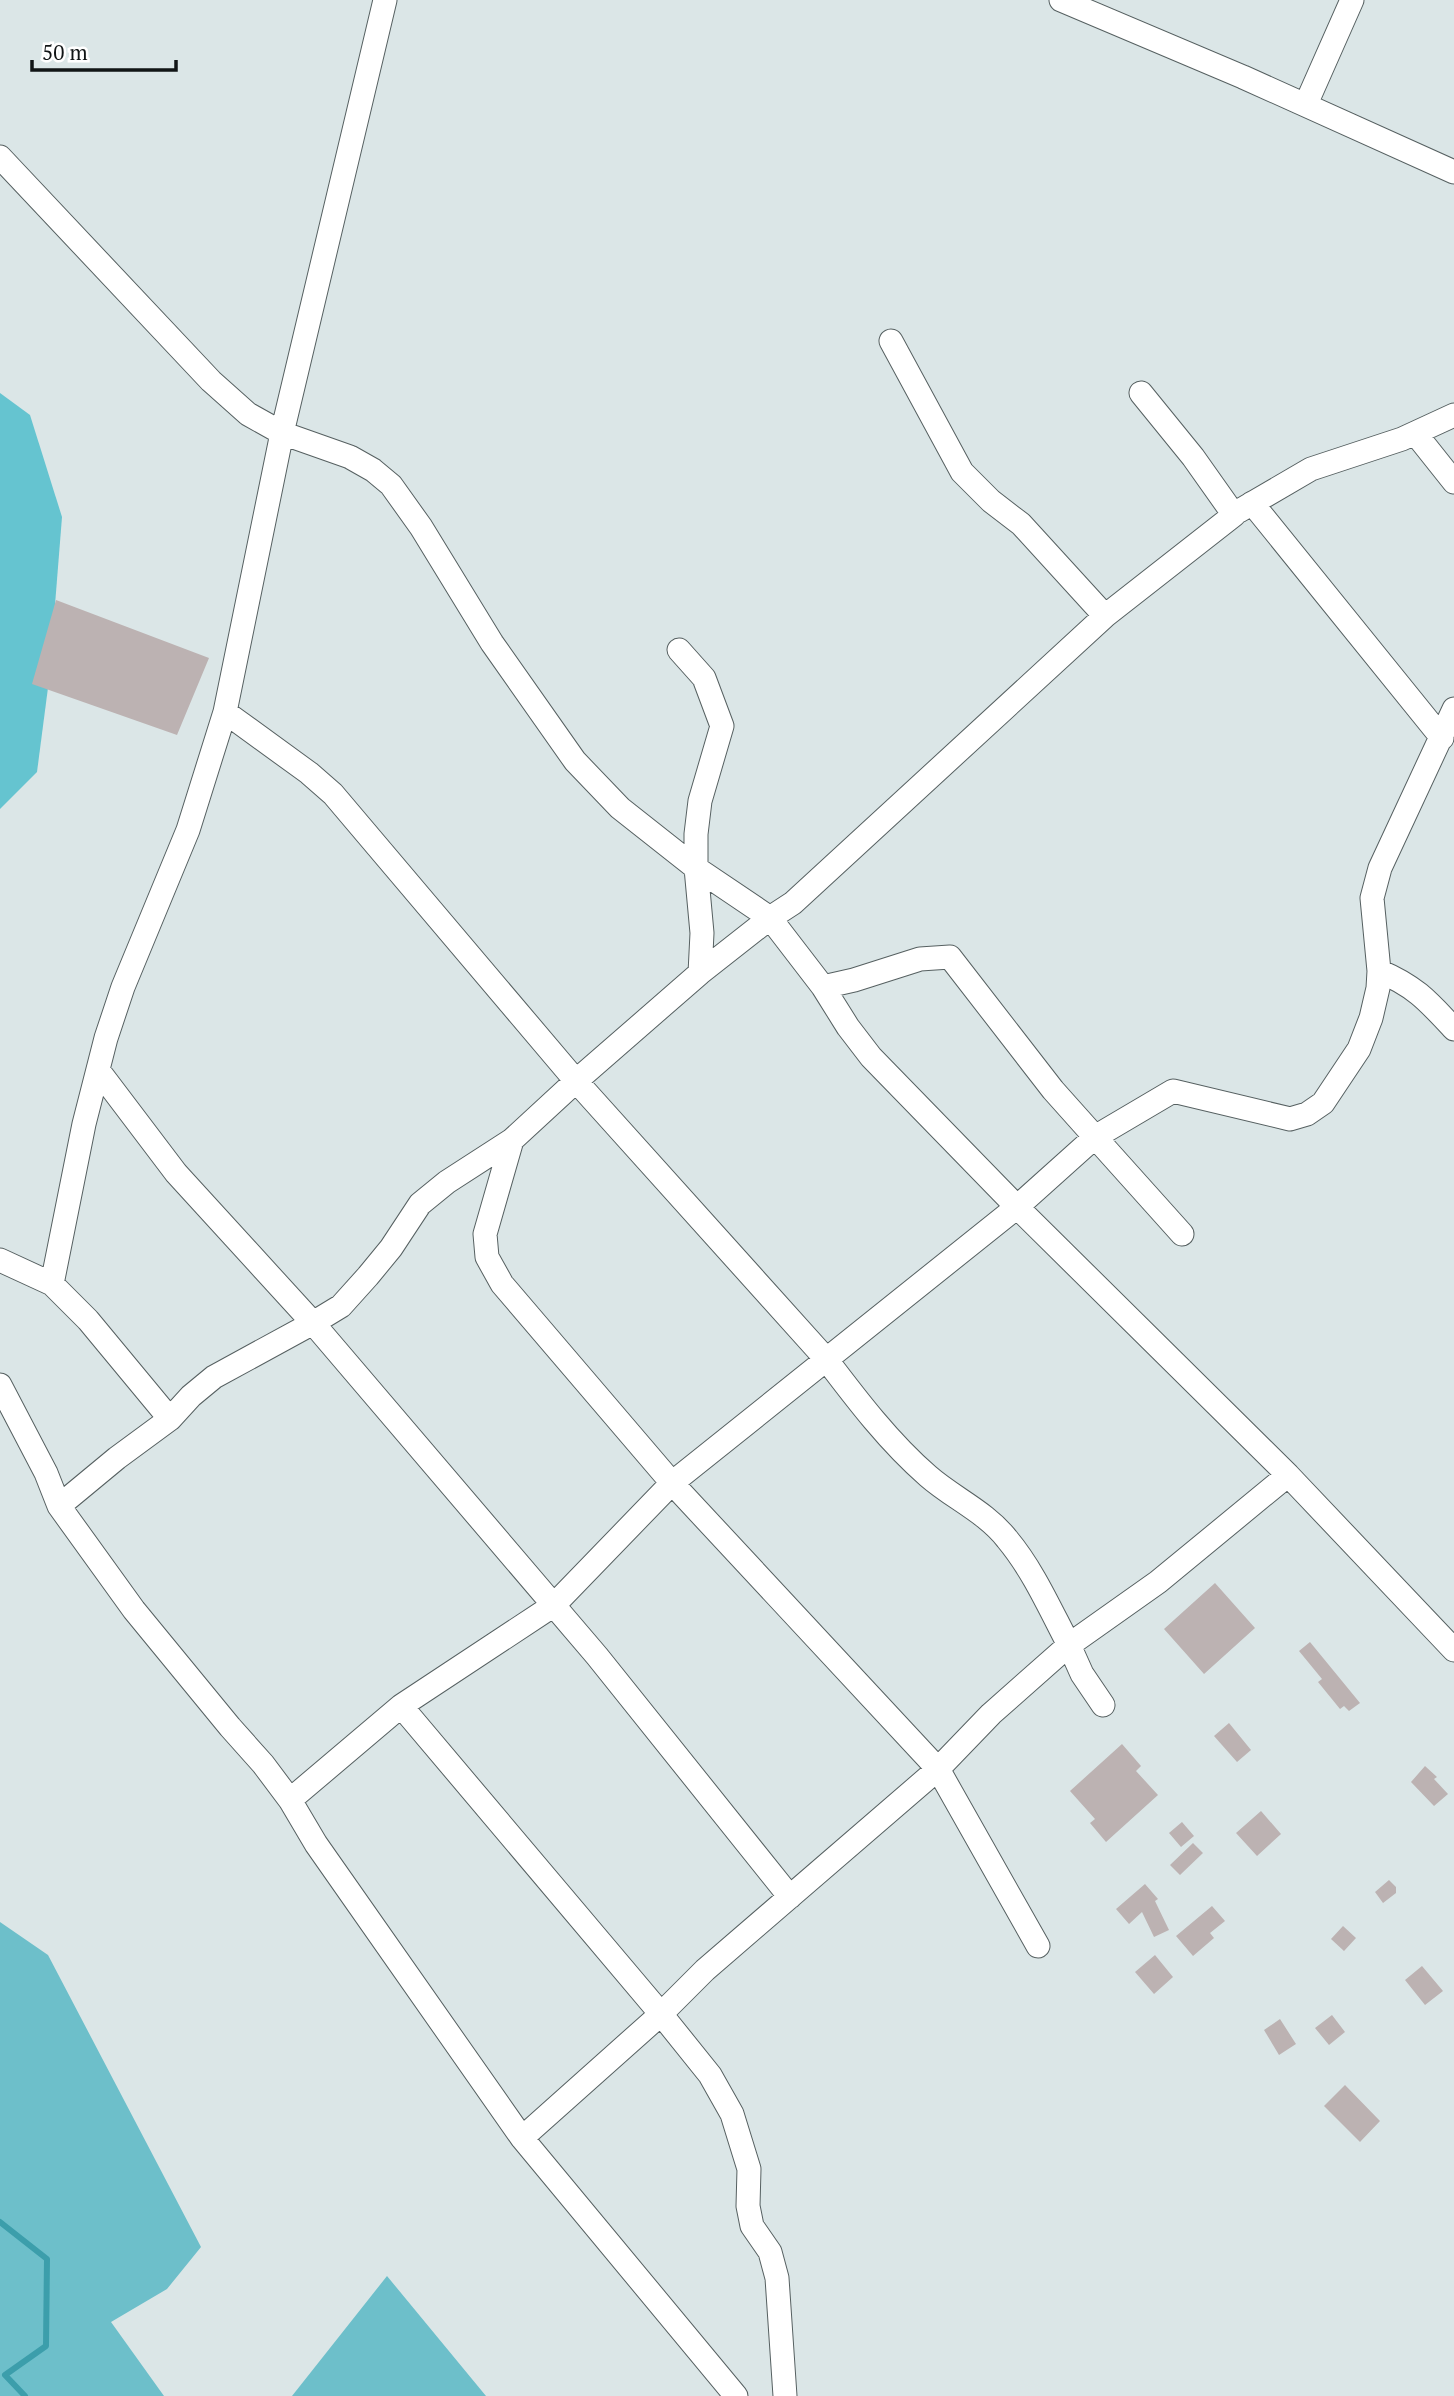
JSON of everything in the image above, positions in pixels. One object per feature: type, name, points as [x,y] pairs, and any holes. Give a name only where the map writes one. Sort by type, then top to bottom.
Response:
[{"type":"street","points":[[52,1284],[61,1232],[106,1038],[123,987],[188,830],[225,712],[282,432],[385,0]]},
{"type":"street","points":[[1061,0],[1306,104],[1454,172]]},
{"type":"street","points":[[1306,104],[1352,0]]},
{"type":"street","points":[[0,157],[211,381],[248,414],[282,432],[349,457],[373,470],[391,485],[421,527],[492,643],[575,761],[620,808],[696,868],[770,918],[871,1057],[1017,1207],[1287,1475],[1454,1650]]},
{"type":"street","points":[[891,341],[962,472],[991,501],[1021,524],[1105,616]]},
{"type":"street","points":[[1141,393],[1193,457],[1243,509],[1442,738]]},
{"type":"street","points":[[60,1506],[117,1458],[170,1419],[191,1396],[214,1377],[341,1306],[369,1276],[420,1205],[447,1182],[512,1140],[700,974],[793,903],[1105,616],[1243,509],[1311,469],[1415,433],[1454,415]]},
{"type":"street","points":[[1415,433],[1454,482]]},
{"type":"street","points":[[679,650],[704,678],[722,726],[700,801],[696,834],[702,933],[700,974]]},
{"type":"street","points":[[290,1800],[401,1706],[554,1605],[672,1483],[1017,1207],[1095,1137],[1173,1091],[1290,1119],[1307,1114],[1322,1103],[1359,1049],[1371,1018],[1379,971],[1372,898],[1380,868],[1454,709]]},
{"type":"street","points":[[225,712],[309,773],[333,794],[576,1081],[826,1359],[863,1407],[909,1459],[977,1511],[1007,1538],[1033,1575],[1082,1674],[1103,1704]]},
{"type":"street","points":[[822,986],[854,980],[920,959],[950,957],[1053,1090],[1182,1234]]},
{"type":"street","points":[[1379,971],[1401,980],[1422,994],[1454,1030]]},
{"type":"street","points":[[98,1070],[176,1173],[313,1323],[554,1605],[790,1897]]},
{"type":"street","points":[[512,1140],[485,1234],[487,1257],[502,1284],[672,1483],[939,1769],[1038,1946]]},
{"type":"street","points":[[0,1260],[52,1284],[88,1320],[170,1419]]},
{"type":"street","points":[[0,1385],[46,1473],[60,1506],[134,1610],[290,1800],[316,1844],[522,2138],[736,2396]]},
{"type":"street","points":[[522,2138],[661,2014],[705,1970],[939,1769],[991,1714],[1069,1645],[1158,1582],[1287,1475]]},
{"type":"street","points":[[401,1706],[661,2014],[709,2075],[732,2115],[749,2169],[748,2206],[752,2226],[770,2252],[777,2278],[785,2396]]},
{"type":"shaded area","points":[[0,393],[30,415],[62,517],[49,680],[37,772],[0,809]]},
{"type":"shaded area","points":[[0,1922],[48,1955],[201,2247],[167,2289],[111,2322],[164,2396],[0,2396]]},
{"type":"shaded area","points":[[387,2276],[486,2396],[292,2396]]},
{"type":"building","points":[[56,600],[209,658],[177,735],[32,684]]},
{"type":"building","points":[[1215,1583],[1255,1628],[1204,1674],[1164,1629]]},
{"type":"building","points":[[1310,1642],[1360,1703],[1349,1711],[1344,1706],[1340,1709],[1318,1682],[1322,1679],[1299,1651]]},
{"type":"building","points":[[1229,1723],[1251,1750],[1237,1762],[1214,1736]]},
{"type":"building","points":[[1122,1744],[1141,1766],[1136,1771],[1158,1795],[1106,1842],[1090,1823],[1095,1819],[1070,1791]]},
{"type":"building","points":[[1425,1766],[1437,1777],[1434,1779],[1448,1794],[1434,1806],[1411,1782]]},
{"type":"building","points":[[1261,1811],[1281,1834],[1257,1856],[1236,1833]]},
{"type":"building","points":[[1182,1822],[1194,1836],[1181,1847],[1169,1833]]},
{"type":"building","points":[[1193,1843],[1203,1853],[1180,1875],[1170,1865]]},
{"type":"building","points":[[1389,1880],[1396,1887],[1396,1893],[1383,1903],[1375,1892]]},
{"type":"building","points":[[1145,1884],[1158,1899],[1155,1901],[1169,1930],[1154,1937],[1142,1912],[1129,1924],[1116,1909]]},
{"type":"building","points":[[1212,1906],[1225,1921],[1210,1933],[1214,1938],[1193,1956],[1176,1936]]},
{"type":"building","points":[[1343,1926],[1356,1938],[1344,1951],[1331,1939]]},
{"type":"building","points":[[1155,1955],[1173,1977],[1154,1994],[1135,1972]]},
{"type":"building","points":[[1422,1966],[1443,1991],[1425,2005],[1405,1980]]},
{"type":"building","points":[[1332,2015],[1345,2032],[1329,2045],[1315,2028]]},
{"type":"building","points":[[1280,2019],[1296,2044],[1279,2055],[1264,2030]]},
{"type":"building","points":[[1345,2085],[1380,2121],[1360,2142],[1324,2106]]},
{"type":"waterway","points":[[0,2222],[47,2259],[46,2346],[5,2375],[25,2396]]}]
